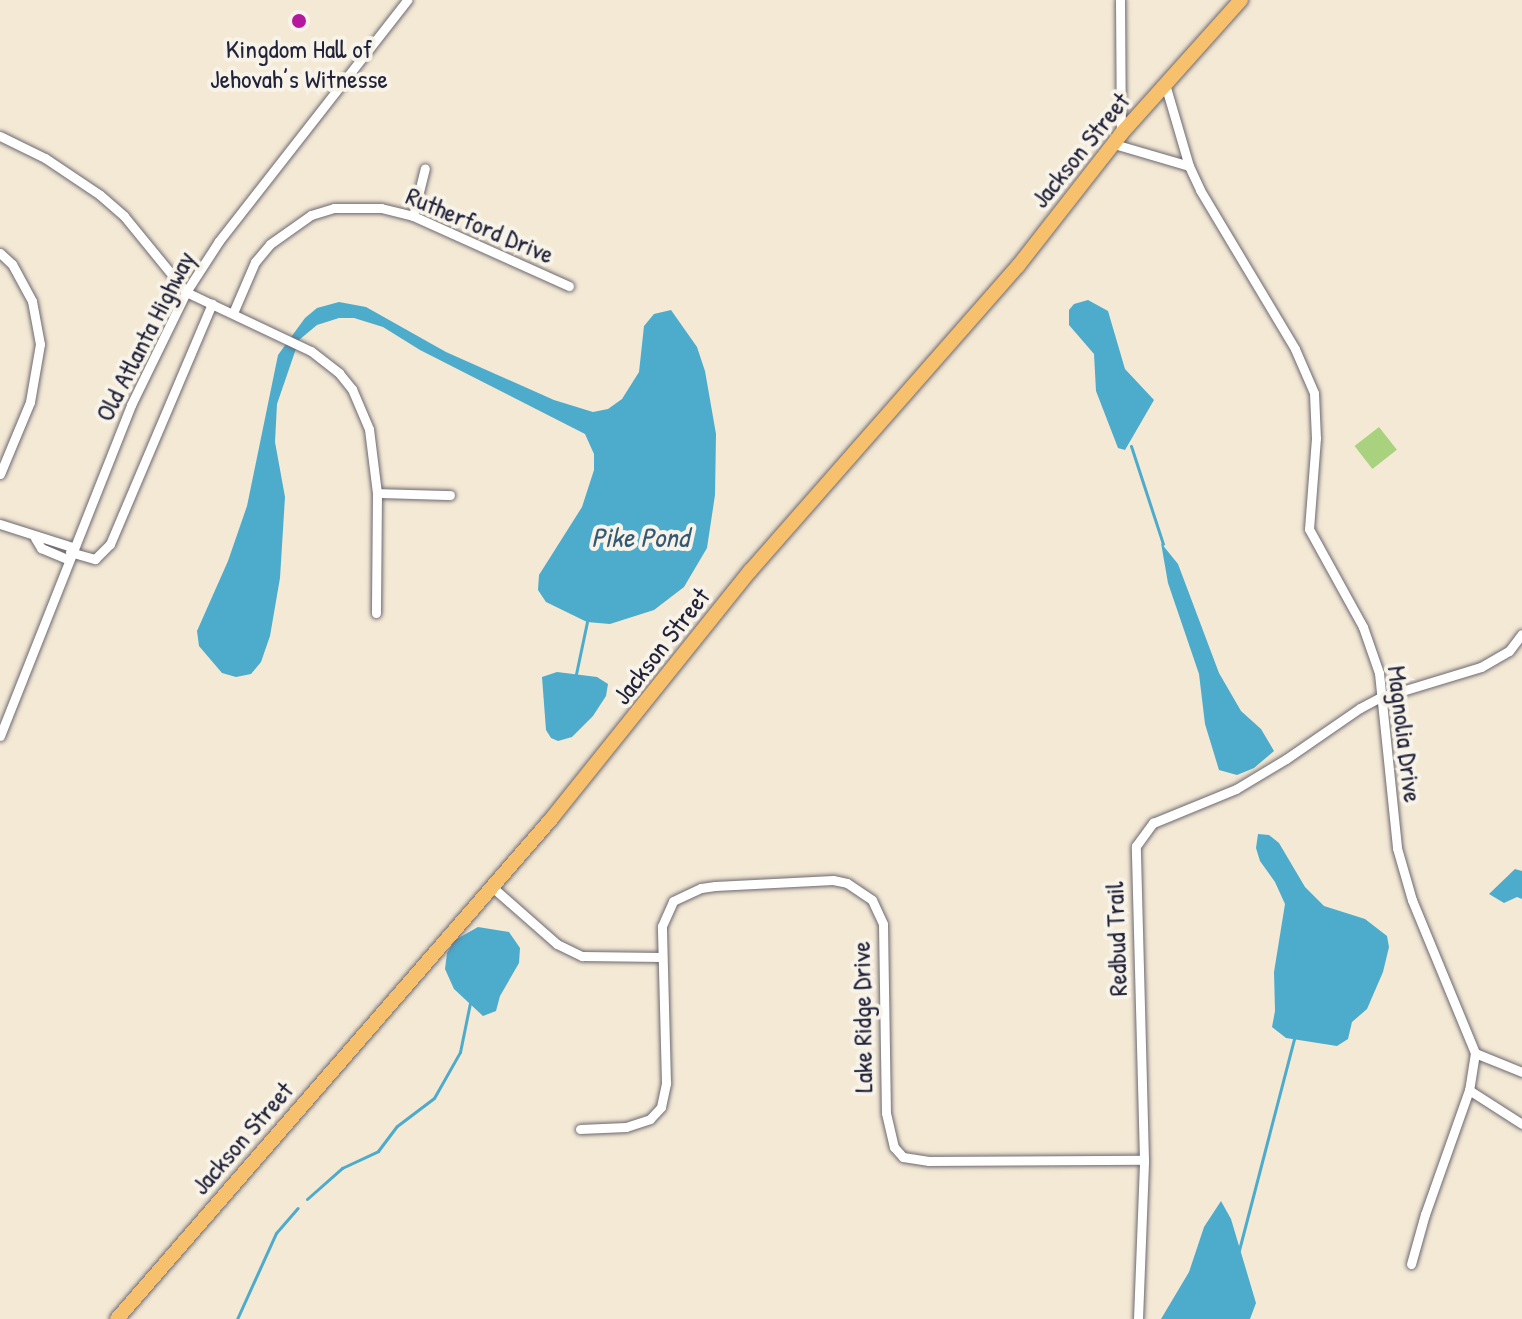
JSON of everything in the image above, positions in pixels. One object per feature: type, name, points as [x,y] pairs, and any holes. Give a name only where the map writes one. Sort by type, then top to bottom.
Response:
[{"type":"main road","name":"Jackson Street","points":[[117,1319],[622,734],[750,571],[1018,266],[1118,139],[1241,0]]},
{"type":"street","name":"Old Atlanta Highway","points":[[0,736],[131,405],[186,292],[219,241],[407,0]]},
{"type":"street","points":[[1120,0],[1118,139],[1189,166]]},
{"type":"street","name":"Magnolia Drive","points":[[1165,84],[1189,166],[1308,373],[1317,414],[1309,529],[1363,627],[1379,673],[1379,698],[1397,848],[1412,900],[1475,1053]]},
{"type":"street","points":[[0,136],[45,158],[100,195],[124,216],[186,292],[311,351],[339,373],[352,389],[369,429],[377,493],[376,613]]},
{"type":"street","points":[[413,216],[425,168]]},
{"type":"street","name":"Rutherford Drive","points":[[233,313],[255,262],[270,244],[311,215],[359,206],[413,216],[569,286]]},
{"type":"street","points":[[0,253],[12,264],[32,301],[40,344],[30,402],[0,474]]},
{"type":"street","points":[[0,524],[35,538],[41,548],[95,559],[110,544],[212,304]]},
{"type":"street","points":[[377,493],[450,495]]},
{"type":"street","name":"Redbud Trail","points":[[1138,1319],[1144,1160],[1136,846],[1153,823],[1236,789],[1379,698],[1481,667],[1509,651],[1522,634]]},
{"type":"street","name":"Lake Ridge Drive","points":[[580,1129],[626,1127],[650,1119],[661,1107],[666,1083],[662,926],[666,910],[687,893],[715,886],[833,880],[847,883],[872,900],[883,924],[885,1103],[890,1137],[903,1157],[929,1161],[1144,1160]]},
{"type":"street","points":[[491,886],[557,944],[582,956],[662,957]]},
{"type":"street","points":[[1411,1264],[1425,1214],[1469,1090],[1475,1053],[1522,1072]]},
{"type":"street","points":[[1469,1090],[1522,1124]]},
{"type":"green space","points":[[1379,427],[1397,450],[1372,469],[1355,446]]},
{"type":"water","points":[[1088,300],[1108,311],[1125,369],[1154,400],[1125,450],[1118,448],[1096,391],[1094,354],[1069,325],[1069,310],[1074,304]]},
{"type":"water","name":"Pike Pond","points":[[339,302],[366,307],[446,352],[554,400],[593,412],[608,409],[622,399],[639,372],[644,326],[654,314],[671,310],[697,347],[705,371],[716,434],[715,495],[707,548],[684,587],[654,610],[610,624],[587,622],[546,602],[538,590],[539,575],[582,507],[594,470],[594,454],[585,434],[420,350],[383,327],[354,318],[339,318],[317,325],[299,340],[277,404],[275,442],[285,497],[280,578],[270,636],[261,662],[251,674],[236,677],[222,673],[199,646],[197,631],[228,561],[247,506],[278,355],[305,318],[317,308]]},
{"type":"water","points":[[1161,543],[1178,564],[1219,673],[1241,711],[1261,729],[1274,751],[1254,768],[1237,775],[1219,770],[1205,724],[1199,674],[1168,583]]},
{"type":"water","points":[[557,672],[597,677],[608,684],[606,696],[593,716],[572,737],[558,741],[551,738],[546,730],[542,677]]},
{"type":"water","points":[[1258,834],[1269,835],[1279,843],[1305,887],[1324,906],[1365,919],[1387,936],[1389,947],[1383,972],[1367,1009],[1352,1022],[1348,1039],[1337,1046],[1286,1038],[1272,1027],[1275,1011],[1274,972],[1285,904],[1275,882],[1260,861],[1256,848]]},
{"type":"water","points":[[1515,869],[1522,871],[1522,899],[1517,897],[1504,903],[1489,894]]},
{"type":"water","points":[[478,927],[509,932],[520,948],[519,963],[500,996],[496,1011],[483,1016],[454,989],[445,969],[447,953],[455,940]]},
{"type":"water","points":[[1221,1201],[1231,1219],[1256,1303],[1250,1319],[1161,1319],[1189,1272],[1204,1227]]},
{"type":"waterway","points":[[1131,446],[1163,544]]},
{"type":"waterway","points":[[576,674],[587,622]]},
{"type":"waterway","points":[[307,1199],[342,1168],[378,1151],[397,1126],[434,1098],[460,1052],[470,1003]]},
{"type":"waterway","points":[[1239,1250],[1294,1039]]},
{"type":"waterway","points":[[237,1319],[276,1233],[298,1208]]},
{"type":"place","name":"Kingdom Hall of Jehovah’s Witnesse","points":[[299,21]]}]
